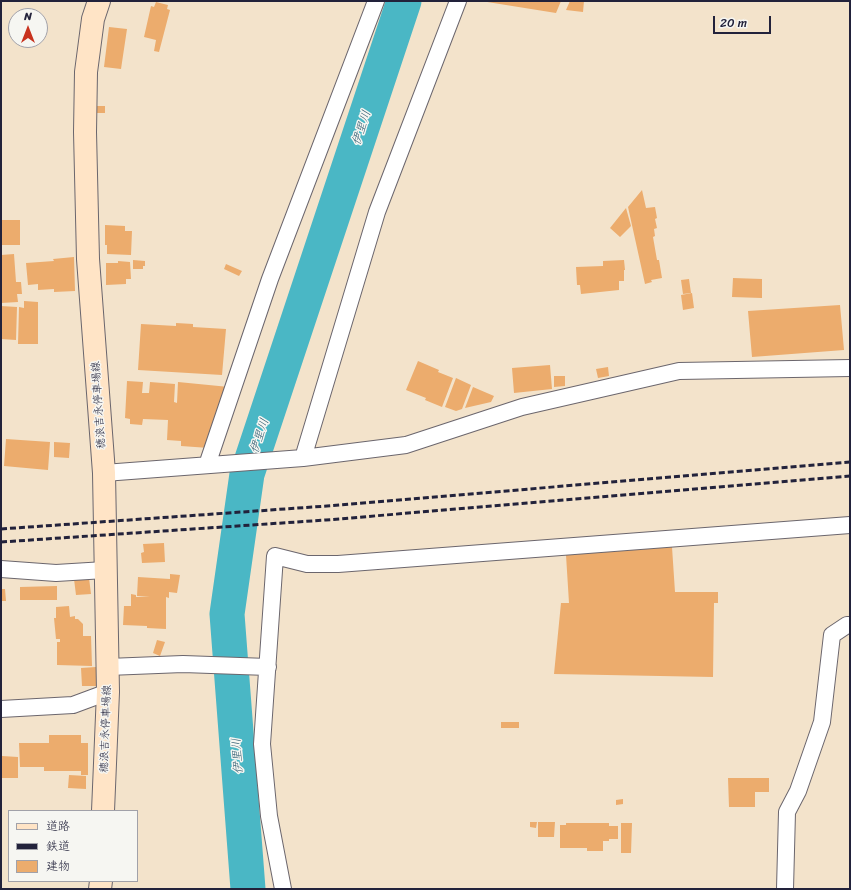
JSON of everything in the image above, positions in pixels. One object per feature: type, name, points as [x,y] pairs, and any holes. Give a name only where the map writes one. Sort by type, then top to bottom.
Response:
[{"type":"main road","name":"穂浪吉永停車場線","points":[[99,1],[93,19],[86,72],[85,132],[88,259],[104,473],[108,692],[103,810]]},
{"type":"street","points":[[207,465],[270,278],[376,1]]},
{"type":"street","points":[[303,458],[378,212],[458,1]]},
{"type":"street","points":[[104,473],[303,458],[406,444],[522,407],[679,371],[850,368]]},
{"type":"street","points":[[283,889],[269,816],[262,744],[275,556],[307,564],[338,564],[850,525]]},
{"type":"street","points":[[1,569],[56,573],[105,570]]},
{"type":"street","points":[[785,889],[787,812],[798,791],[822,722],[832,635],[847,625],[850,625]]},
{"type":"street","points":[[108,667],[183,664],[267,667]]},
{"type":"street","points":[[1,709],[73,706],[108,692]]},
{"type":"building","points":[[481,1],[561,1],[556,13]]},
{"type":"building","points":[[570,1],[584,1],[583,12],[566,10]]},
{"type":"building","points":[[156,2],[168,5],[167,9],[170,10],[159,52],[154,51],[156,40],[144,37],[151,6],[154,7]]},
{"type":"building","points":[[109,27],[127,29],[121,69],[104,67]]},
{"type":"building","points":[[97,106],[105,106],[105,113],[97,113]]},
{"type":"building","points":[[642,190],[646,208],[655,207],[657,228],[654,229],[655,236],[653,237],[662,278],[651,280],[652,282],[645,284],[628,207]]},
{"type":"building","points":[[626,208],[631,226],[620,237],[610,228]]},
{"type":"building","points":[[1,220],[20,220],[20,245],[1,245]]},
{"type":"building","points":[[105,225],[125,226],[125,231],[132,231],[131,255],[107,254],[107,245],[105,245]]},
{"type":"building","points":[[14,254],[16,282],[21,282],[22,294],[17,294],[18,302],[1,303],[1,255]]},
{"type":"building","points":[[74,257],[75,291],[54,292],[54,289],[38,290],[38,284],[28,285],[26,263],[54,261],[53,259]]},
{"type":"building","points":[[133,260],[145,261],[145,266],[143,266],[143,269],[133,269]]},
{"type":"building","points":[[624,260],[624,281],[619,281],[619,290],[581,294],[580,285],[577,285],[576,267],[603,266],[603,261]]},
{"type":"building","points":[[118,261],[130,262],[131,279],[126,279],[126,284],[106,285],[106,263],[118,263]]},
{"type":"building","points":[[226,264],[242,271],[239,276],[224,269]]},
{"type":"building","points":[[733,278],[762,279],[762,298],[732,297]]},
{"type":"building","points":[[689,279],[691,293],[683,294],[681,280]]},
{"type":"building","points":[[692,293],[694,308],[683,310],[681,295]]},
{"type":"building","points":[[24,301],[38,302],[38,344],[18,344],[19,307],[24,308]]},
{"type":"building","points":[[840,305],[844,350],[752,357],[748,311]]},
{"type":"building","points":[[1,306],[17,307],[16,340],[1,339]]},
{"type":"building","points":[[176,323],[193,324],[193,327],[226,329],[222,375],[138,370],[141,324],[176,326]]},
{"type":"building","points":[[418,361],[453,378],[442,407],[425,400],[426,398],[406,390]]},
{"type":"building","points":[[550,365],[552,389],[514,393],[512,368]]},
{"type":"building","points":[[608,367],[609,376],[598,378],[596,369]]},
{"type":"building","points":[[554,376],[565,376],[565,386],[554,387]]},
{"type":"building","points":[[456,378],[471,385],[462,409],[456,411],[445,407]]},
{"type":"building","points":[[127,381],[143,382],[142,393],[149,393],[150,382],[175,384],[174,402],[177,403],[178,382],[229,387],[209,448],[181,446],[181,441],[167,440],[168,420],[143,419],[142,425],[130,424],[130,419],[125,418]]},
{"type":"building","points":[[473,387],[494,396],[491,402],[465,408]]},
{"type":"building","points":[[6,439],[50,442],[48,470],[4,466]]},
{"type":"building","points":[[54,442],[70,443],[69,458],[54,457]]},
{"type":"building","points":[[164,543],[165,562],[142,563],[141,553],[144,552],[143,544]]},
{"type":"building","points":[[672,547],[675,592],[718,592],[718,603],[714,603],[713,677],[554,674],[561,603],[569,603],[566,555]]},
{"type":"building","points":[[170,574],[180,575],[177,593],[169,592],[169,598],[166,597],[166,629],[147,628],[147,626],[123,625],[124,606],[131,606],[131,594],[136,595],[136,597],[150,597],[137,596],[138,577],[170,579]]},
{"type":"building","points":[[89,578],[91,594],[76,595],[74,579]]},
{"type":"building","points":[[57,586],[57,600],[20,600],[20,587]]},
{"type":"building","points":[[1,589],[5,589],[6,601],[1,601]]},
{"type":"building","points":[[69,606],[70,617],[75,616],[75,619],[78,619],[83,624],[83,636],[91,636],[92,666],[57,665],[57,642],[60,642],[60,639],[56,639],[54,618],[56,618],[56,607]]},
{"type":"building","points":[[157,640],[165,642],[160,656],[153,653]]},
{"type":"building","points":[[96,667],[96,686],[82,686],[81,668]]},
{"type":"building","points":[[501,722],[519,722],[519,728],[501,728]]},
{"type":"building","points":[[49,735],[81,735],[81,743],[88,743],[88,775],[81,775],[81,771],[44,771],[44,767],[20,767],[19,743],[49,743]]},
{"type":"building","points":[[2,756],[18,757],[18,778],[2,778]]},
{"type":"building","points":[[69,775],[86,776],[86,789],[68,788]]},
{"type":"building","points":[[728,778],[769,778],[769,792],[755,792],[755,807],[729,807]]},
{"type":"building","points":[[623,799],[623,804],[616,805],[616,800]]},
{"type":"building","points":[[530,822],[537,822],[536,828],[530,827]]},
{"type":"building","points":[[538,822],[555,822],[554,837],[538,837]]},
{"type":"building","points":[[566,823],[609,823],[609,826],[618,826],[618,839],[603,841],[603,851],[587,851],[587,848],[560,848],[560,825],[566,825]]},
{"type":"building","points":[[621,823],[632,823],[631,853],[621,853]]},
{"type":"waterway","name":"伊里川","points":[[248,889],[227,614],[247,474],[404,1]]},
{"type":"railway","points":[[1,529],[327,506],[850,462]]},
{"type":"railway","points":[[1,542],[326,520],[850,476]]}]
